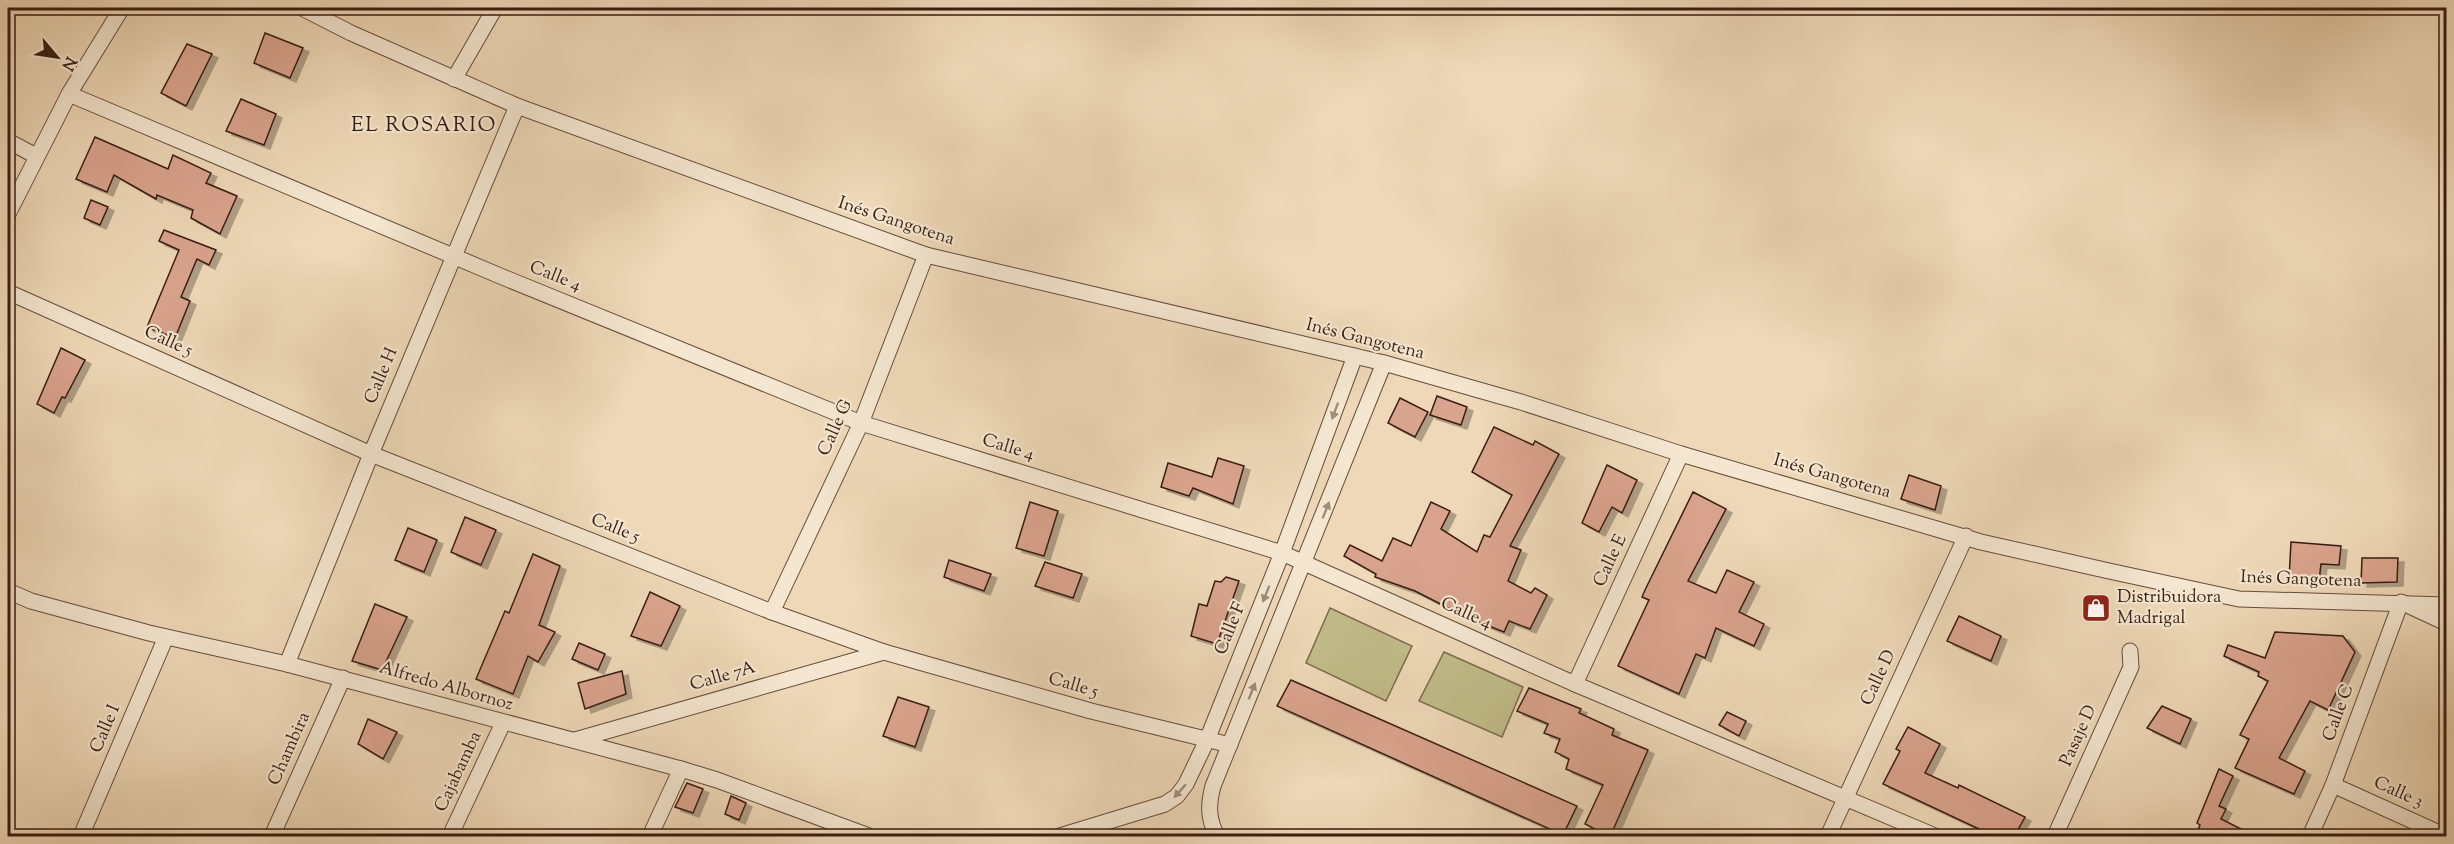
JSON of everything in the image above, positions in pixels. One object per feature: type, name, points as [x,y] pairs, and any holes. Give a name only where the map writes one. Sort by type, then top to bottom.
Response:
[{"type":"street","points":[[8,214],[69,94],[122,8]]},
{"type":"street","name":"Inés Gangotena","points":[[302,8],[351,33],[517,106],[926,255],[1384,363],[1521,402],[1681,454],[1966,536],[2109,572],[2239,599],[2446,605]]},
{"type":"street","points":[[454,79],[495,8]]},
{"type":"street","name":"Calle 4","points":[[69,94],[453,256],[861,423],[1305,562],[1575,684],[1935,837]]},
{"type":"street","name":"Calle H","points":[[287,664],[371,454],[517,106]]},
{"type":"street","points":[[8,141],[36,156]]},
{"type":"street","name":"Calle G","points":[[772,612],[861,423],[926,255]]},
{"type":"street","name":"Calle 5","points":[[8,291],[371,454],[772,612],[884,652],[1092,711],[1230,745]]},
{"type":"street","name":"Calle F","points":[[1060,837],[1165,804],[1177,796],[1186,784],[1207,740],[1282,553],[1355,356]]},
{"type":"street","points":[[1218,837],[1209,818],[1209,802],[1384,363]]},
{"type":"street","name":"Calle E","points":[[1575,684],[1681,454]]},
{"type":"street","name":"Calle D","points":[[1828,837],[1966,536]]},
{"type":"street","name":"Alfredo Albornoz","points":[[8,591],[31,601],[166,637],[343,678],[503,723],[681,769],[717,780],[869,837]]},
{"type":"street","points":[[2401,602],[2446,623]]},
{"type":"street","name":"Calle C","points":[[2310,837],[2333,785],[2401,602]]},
{"type":"street","name":"Calle I","points":[[81,837],[166,637]]},
{"type":"street","name":"Pasaje D","points":[[2055,837],[2131,668],[2130,651]]},
{"type":"street","name":"Calle 7A","points":[[574,741],[884,652]]},
{"type":"street","name":"Chambira","points":[[272,837],[343,678]]},
{"type":"street","name":"Cajabamba","points":[[450,837],[503,723]]},
{"type":"street","points":[[650,837],[681,769]]},
{"type":"street","name":"Calle 3","points":[[2333,785],[2446,836]]},
{"type":"shaded area","points":[[1330,608],[1412,646],[1386,701],[1306,663]]},
{"type":"shaded area","points":[[1444,652],[1523,687],[1502,737],[1419,701]]},
{"type":"building","points":[[265,33],[303,48],[290,78],[254,63]]},
{"type":"building","points":[[187,44],[212,54],[186,106],[161,93]]},
{"type":"building","points":[[241,99],[276,114],[264,145],[226,131]]},
{"type":"building","points":[[95,137],[168,169],[173,155],[211,173],[206,183],[237,196],[220,234],[191,218],[193,210],[157,195],[156,199],[114,175],[107,192],[76,179]]},
{"type":"building","points":[[91,200],[108,207],[100,225],[84,218]]},
{"type":"building","points":[[164,230],[216,250],[209,265],[197,259],[181,297],[190,301],[175,338],[147,327],[179,250],[159,241]]},
{"type":"building","points":[[61,348],[85,360],[65,398],[62,397],[54,413],[37,404]]},
{"type":"building","points":[[1437,396],[1467,407],[1461,425],[1430,415]]},
{"type":"building","points":[[1400,398],[1428,412],[1415,437],[1388,423]]},
{"type":"building","points":[[1494,427],[1533,445],[1535,441],[1559,454],[1510,546],[1521,550],[1508,581],[1531,593],[1535,588],[1547,595],[1530,629],[1509,621],[1504,632],[1466,617],[1415,591],[1375,577],[1376,574],[1344,556],[1350,545],[1382,561],[1393,538],[1411,546],[1431,502],[1450,511],[1441,529],[1477,552],[1484,535],[1490,537],[1512,495],[1472,472]]},
{"type":"building","points":[[1218,458],[1244,466],[1233,504],[1193,488],[1189,496],[1161,487],[1168,463],[1212,477]]},
{"type":"building","points":[[1607,465],[1637,480],[1622,513],[1612,507],[1599,532],[1582,523]]},
{"type":"building","points":[[1909,475],[1941,486],[1935,510],[1901,499]]},
{"type":"building","points":[[1693,492],[1726,509],[1688,581],[1716,593],[1727,570],[1754,582],[1739,612],[1764,624],[1754,646],[1716,628],[1705,658],[1696,654],[1679,694],[1618,666],[1649,600],[1642,597],[1645,590]]},
{"type":"building","points":[[1030,502],[1058,511],[1044,556],[1016,548]]},
{"type":"building","points":[[465,517],[496,530],[481,565],[451,552]]},
{"type":"building","points":[[408,528],[437,540],[424,572],[395,560]]},
{"type":"building","points":[[2291,542],[2341,546],[2339,565],[2321,564],[2319,581],[2289,579]]},
{"type":"building","points":[[533,554],[560,566],[539,625],[555,632],[538,662],[528,656],[513,694],[476,679],[505,611],[509,613]]},
{"type":"building","points":[[2362,558],[2398,558],[2397,582],[2361,583]]},
{"type":"building","points":[[949,560],[991,574],[984,591],[944,577]]},
{"type":"building","points":[[1045,562],[1082,574],[1073,598],[1035,586]]},
{"type":"building","points":[[1226,577],[1239,581],[1217,644],[1191,636],[1199,604],[1207,606],[1215,581],[1221,582]]},
{"type":"building","points":[[650,592],[680,606],[661,646],[631,636]]},
{"type":"building","points":[[375,604],[407,617],[382,670],[352,661]]},
{"type":"building","points":[[1959,616],[2001,636],[1991,661],[1947,641]]},
{"type":"building","points":[[2275,632],[2343,636],[2355,652],[2328,710],[2310,701],[2279,758],[2305,771],[2294,794],[2235,768],[2249,739],[2240,735],[2268,681],[2258,676],[2259,672],[2224,656],[2228,645],[2265,658]]},
{"type":"building","points":[[579,643],[605,654],[598,670],[572,659]]},
{"type":"building","points":[[622,671],[626,694],[585,709],[578,683]]},
{"type":"building","points":[[1291,680],[1577,806],[1563,835],[1277,706]]},
{"type":"building","points":[[1529,688],[1581,709],[1579,713],[1614,729],[1612,735],[1648,750],[1610,837],[1585,824],[1603,785],[1566,769],[1569,759],[1555,752],[1560,739],[1544,733],[1548,724],[1517,711]]},
{"type":"building","points":[[898,697],[929,707],[915,747],[883,736]]},
{"type":"building","points":[[2162,706],[2191,719],[2180,744],[2147,728]]},
{"type":"building","points":[[1727,712],[1746,721],[1739,736],[1719,725]]},
{"type":"building","points":[[368,719],[397,732],[383,759],[358,744]]},
{"type":"building","points":[[1908,727],[1940,744],[1925,773],[1958,788],[1959,785],[2025,817],[2014,837],[1996,837],[1883,784],[1900,751],[1896,749]]},
{"type":"building","points":[[2219,769],[2233,776],[2219,806],[2226,809],[2221,819],[2257,837],[2195,837],[2200,825],[2197,823]]},
{"type":"building","points":[[687,783],[703,789],[693,813],[675,807]]},
{"type":"building","points":[[731,796],[746,803],[739,820],[725,814]]},
{"type":"place","name":"Distribuidora Madrigal","points":[[2096,608]]},
{"type":"district","name":"EL ROSARIO","points":[[424,126]]}]
